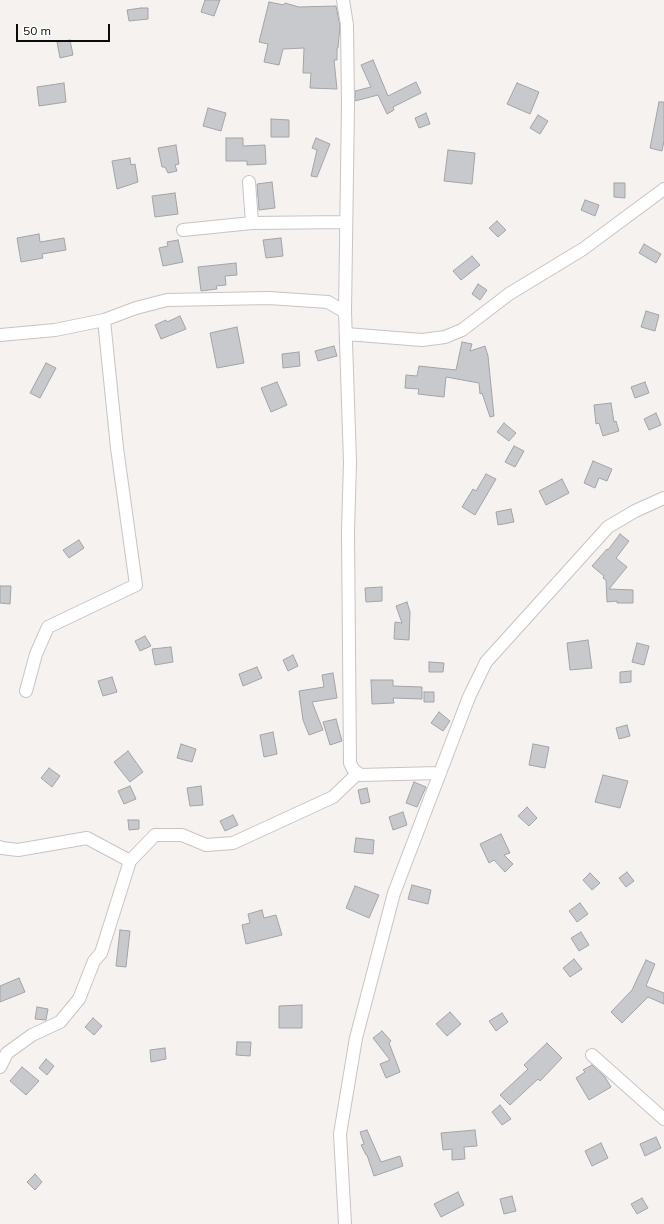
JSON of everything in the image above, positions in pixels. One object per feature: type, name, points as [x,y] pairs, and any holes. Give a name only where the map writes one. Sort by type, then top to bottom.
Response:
[{"type":"street","points":[[343,0],[347,25],[348,104],[345,312],[350,462],[348,532],[350,763],[353,769],[360,775],[440,774]]},
{"type":"street","points":[[249,182],[252,223]]},
{"type":"street","points":[[346,334],[422,340],[445,337],[462,330],[509,294],[583,248],[664,189]]},
{"type":"street","points":[[183,230],[252,223],[346,222]]},
{"type":"street","points":[[0,335],[55,330],[104,320],[136,308],[167,300],[269,298],[328,302],[345,312]]},
{"type":"street","points":[[26,691],[36,654],[48,627],[136,585],[116,448],[104,320]]},
{"type":"street","points":[[345,1224],[340,1134],[356,1038],[394,893],[469,697],[486,662],[608,526],[635,511],[664,498]]},
{"type":"street","points":[[0,1067],[7,1052],[32,1035],[60,1022],[79,999],[94,961],[101,953],[130,862],[155,835],[182,835],[206,845],[233,843],[333,797],[358,773]]},
{"type":"street","points":[[0,847],[18,850],[87,838],[130,862]]},
{"type":"street","points":[[592,1055],[664,1118]]},
{"type":"building","points":[[205,0],[220,0],[214,16],[201,12]]},
{"type":"building","points":[[269,2],[284,5],[285,3],[299,7],[336,6],[340,26],[337,60],[334,60],[337,89],[310,88],[311,73],[303,73],[304,48],[283,49],[279,65],[264,62],[268,44],[259,42]]},
{"type":"building","points":[[148,8],[148,19],[129,21],[127,10]]},
{"type":"building","points":[[70,40],[73,55],[60,58],[57,42]]},
{"type":"building","points":[[373,60],[388,96],[416,82],[421,93],[393,107],[394,110],[387,114],[378,95],[355,101],[355,91],[371,87],[361,65]]},
{"type":"building","points":[[64,83],[66,102],[39,106],[37,87]]},
{"type":"building","points":[[517,83],[539,92],[530,114],[507,104]]},
{"type":"building","points":[[659,102],[664,102],[664,141],[662,151],[650,148]]},
{"type":"building","points":[[208,108],[226,113],[221,131],[203,126]]},
{"type":"building","points":[[426,113],[430,124],[419,128],[415,118]]},
{"type":"building","points":[[538,115],[548,121],[540,134],[530,128]]},
{"type":"building","points":[[271,119],[289,120],[289,137],[271,137]]},
{"type":"building","points":[[226,138],[243,138],[243,146],[265,145],[266,164],[247,165],[247,161],[226,161]]},
{"type":"building","points":[[316,138],[330,144],[317,177],[311,176],[317,150],[312,148]]},
{"type":"building","points":[[176,145],[179,164],[175,165],[177,171],[168,173],[165,167],[162,167],[158,148]]},
{"type":"building","points":[[448,150],[475,153],[472,184],[444,181]]},
{"type":"building","points":[[130,158],[131,165],[135,164],[138,182],[117,189],[112,161]]},
{"type":"building","points":[[272,182],[275,208],[259,210],[257,184]]},
{"type":"building","points":[[614,183],[625,183],[625,198],[614,197]]},
{"type":"building","points":[[175,193],[178,214],[155,217],[152,196]]},
{"type":"building","points":[[585,200],[599,205],[595,216],[581,210]]},
{"type":"building","points":[[497,221],[506,230],[498,237],[489,228]]},
{"type":"building","points":[[39,234],[40,242],[64,238],[66,250],[42,254],[43,258],[21,262],[17,238]]},
{"type":"building","points":[[281,238],[283,256],[266,258],[263,240]]},
{"type":"building","points":[[178,240],[183,262],[163,266],[159,248],[168,246],[167,242]]},
{"type":"building","points":[[644,244],[661,254],[656,263],[639,253]]},
{"type":"building","points":[[472,256],[480,265],[461,280],[453,271]]},
{"type":"building","points":[[236,263],[237,275],[225,276],[226,285],[216,286],[217,289],[201,291],[198,267]]},
{"type":"building","points":[[478,284],[487,290],[480,300],[472,294]]},
{"type":"building","points":[[646,311],[659,315],[655,331],[641,327]]},
{"type":"building","points":[[180,316],[186,329],[161,339],[155,325],[166,320],[167,322]]},
{"type":"building","points":[[237,327],[244,363],[217,368],[210,333]]},
{"type":"building","points":[[462,342],[472,344],[470,351],[485,346],[488,356],[494,416],[490,417],[482,393],[480,394],[479,383],[446,377],[444,397],[418,394],[419,389],[405,388],[406,375],[417,376],[419,366],[456,370]]},
{"type":"building","points":[[334,346],[337,356],[318,361],[315,351]]},
{"type":"building","points":[[299,352],[300,366],[283,368],[282,354]]},
{"type":"building","points":[[46,363],[56,368],[40,398],[30,393]]},
{"type":"building","points":[[277,382],[287,405],[271,412],[261,388]]},
{"type":"building","points":[[645,382],[649,393],[635,398],[631,387]]},
{"type":"building","points":[[611,403],[614,422],[616,421],[619,431],[603,436],[599,423],[596,424],[594,405]]},
{"type":"building","points":[[656,413],[661,425],[649,430],[644,419]]},
{"type":"building","points":[[504,423],[516,433],[509,441],[497,432]]},
{"type":"building","points":[[514,446],[524,451],[515,467],[505,462]]},
{"type":"building","points":[[593,461],[612,469],[607,481],[599,478],[595,488],[584,483]]},
{"type":"building","points":[[486,474],[496,479],[475,515],[462,507],[473,489],[476,491]]},
{"type":"building","points":[[562,479],[569,493],[546,505],[539,491]]},
{"type":"building","points":[[511,509],[514,522],[498,525],[496,512]]},
{"type":"building","points":[[620,534],[629,541],[616,558],[627,567],[609,589],[633,590],[633,603],[617,603],[617,601],[607,602],[606,580],[603,578],[604,576],[592,566],[607,549],[608,550]]},
{"type":"building","points":[[79,540],[84,548],[69,558],[63,550]]},
{"type":"building","points":[[0,586],[11,586],[10,604],[0,603]]},
{"type":"building","points":[[382,587],[382,601],[366,602],[365,588]]},
{"type":"building","points":[[407,602],[410,612],[409,640],[394,639],[395,622],[402,623],[396,606]]},
{"type":"building","points":[[145,636],[151,646],[140,651],[135,641]]},
{"type":"building","points":[[588,640],[592,668],[570,670],[567,643]]},
{"type":"building","points":[[637,643],[649,646],[644,665],[632,662]]},
{"type":"building","points":[[171,647],[173,662],[155,665],[152,649]]},
{"type":"building","points":[[293,655],[298,666],[288,671],[283,660]]},
{"type":"building","points":[[429,662],[444,663],[443,672],[429,672]]},
{"type":"building","points":[[257,667],[262,678],[243,686],[239,674]]},
{"type":"building","points":[[631,671],[631,682],[620,683],[620,672]]},
{"type":"building","points":[[333,673],[337,698],[312,702],[323,730],[309,735],[303,720],[299,691],[324,687],[322,675]]},
{"type":"building","points":[[112,677],[117,692],[103,696],[98,681]]},
{"type":"building","points":[[371,680],[393,680],[393,686],[422,687],[422,699],[393,698],[394,703],[372,704]]},
{"type":"building","points":[[424,692],[434,692],[434,702],[424,702]]},
{"type":"building","points":[[439,712],[450,721],[443,731],[431,723]]},
{"type":"building","points":[[336,719],[342,741],[330,745],[323,722]]},
{"type":"building","points":[[627,725],[630,736],[619,739],[616,728]]},
{"type":"building","points":[[273,732],[277,754],[264,757],[260,735]]},
{"type":"building","points":[[181,744],[196,749],[192,762],[177,758]]},
{"type":"building","points":[[533,744],[549,747],[545,768],[529,765]]},
{"type":"building","points":[[128,751],[143,772],[130,782],[114,762]]},
{"type":"building","points":[[49,768],[60,776],[52,787],[41,778]]},
{"type":"building","points":[[603,775],[628,781],[620,808],[595,802]]},
{"type":"building","points":[[414,782],[426,787],[417,807],[406,803]]},
{"type":"building","points":[[130,786],[136,799],[124,804],[118,791]]},
{"type":"building","points":[[201,786],[203,805],[190,806],[187,788]]},
{"type":"building","points":[[367,788],[370,802],[361,804],[358,790]]},
{"type":"building","points":[[527,807],[537,818],[529,826],[518,816]]},
{"type":"building","points":[[403,812],[407,825],[393,830],[389,817]]},
{"type":"building","points":[[233,815],[238,825],[225,831],[220,821]]},
{"type":"building","points":[[128,820],[139,820],[139,829],[129,830]]},
{"type":"building","points":[[501,834],[510,853],[504,855],[513,864],[505,872],[494,860],[489,863],[480,844]]},
{"type":"building","points":[[356,838],[374,840],[373,854],[354,852]]},
{"type":"building","points":[[627,872],[634,881],[626,887],[619,878]]},
{"type":"building","points":[[590,873],[600,883],[592,890],[583,880]]},
{"type":"building","points":[[412,885],[431,890],[428,904],[408,899]]},
{"type":"building","points":[[355,886],[379,895],[369,918],[346,908]]},
{"type":"building","points":[[580,903],[588,914],[577,922],[569,911]]},
{"type":"building","points":[[262,910],[264,918],[276,915],[282,935],[246,944],[242,925],[250,923],[248,914]]},
{"type":"building","points":[[120,930],[130,931],[126,967],[116,966]]},
{"type":"building","points":[[581,932],[589,945],[579,951],[571,938]]},
{"type":"building","points":[[574,959],[582,969],[570,977],[563,968]]},
{"type":"building","points":[[646,960],[655,964],[646,986],[664,993],[664,1004],[648,997],[622,1023],[611,1012],[632,990]]},
{"type":"building","points":[[19,978],[25,992],[0,1002],[0,986]]},
{"type":"building","points":[[302,1005],[302,1028],[279,1028],[279,1006]]},
{"type":"building","points":[[37,1007],[48,1009],[46,1020],[35,1019]]},
{"type":"building","points":[[450,1012],[461,1024],[447,1036],[436,1024]]},
{"type":"building","points":[[502,1013],[508,1022],[496,1031],[489,1021]]},
{"type":"building","points":[[93,1018],[102,1026],[94,1035],[85,1027]]},
{"type":"building","points":[[382,1031],[391,1041],[389,1043],[400,1072],[386,1078],[380,1064],[390,1060],[373,1038]]},
{"type":"building","points":[[237,1042],[251,1042],[250,1056],[236,1055]]},
{"type":"building","points":[[547,1043],[562,1058],[540,1081],[538,1079],[510,1105],[500,1095],[528,1069],[524,1065]]},
{"type":"building","points":[[165,1048],[166,1059],[151,1062],[150,1050]]},
{"type":"building","points":[[46,1059],[54,1066],[47,1075],[39,1068]]},
{"type":"building","points":[[592,1065],[605,1077],[611,1087],[589,1100],[576,1078],[585,1072],[583,1070]]},
{"type":"building","points":[[22,1067],[39,1081],[26,1095],[10,1081]]},
{"type":"building","points":[[500,1105],[511,1119],[502,1125],[492,1112]]},
{"type":"building","points":[[367,1130],[381,1162],[400,1156],[403,1166],[374,1176],[367,1155],[361,1145],[364,1144],[360,1132]]},
{"type":"building","points":[[475,1130],[477,1146],[464,1147],[465,1159],[452,1160],[452,1149],[443,1150],[441,1133]]},
{"type":"building","points":[[656,1137],[661,1148],[645,1156],[640,1144]]},
{"type":"building","points":[[601,1143],[608,1158],[592,1166],[585,1151]]},
{"type":"building","points":[[35,1174],[42,1182],[35,1190],[27,1182]]},
{"type":"building","points":[[458,1192],[464,1205],[441,1217],[434,1204]]},
{"type":"building","points":[[512,1196],[516,1211],[504,1214],[500,1199]]},
{"type":"building","points":[[642,1198],[648,1208],[637,1214],[631,1204]]}]
